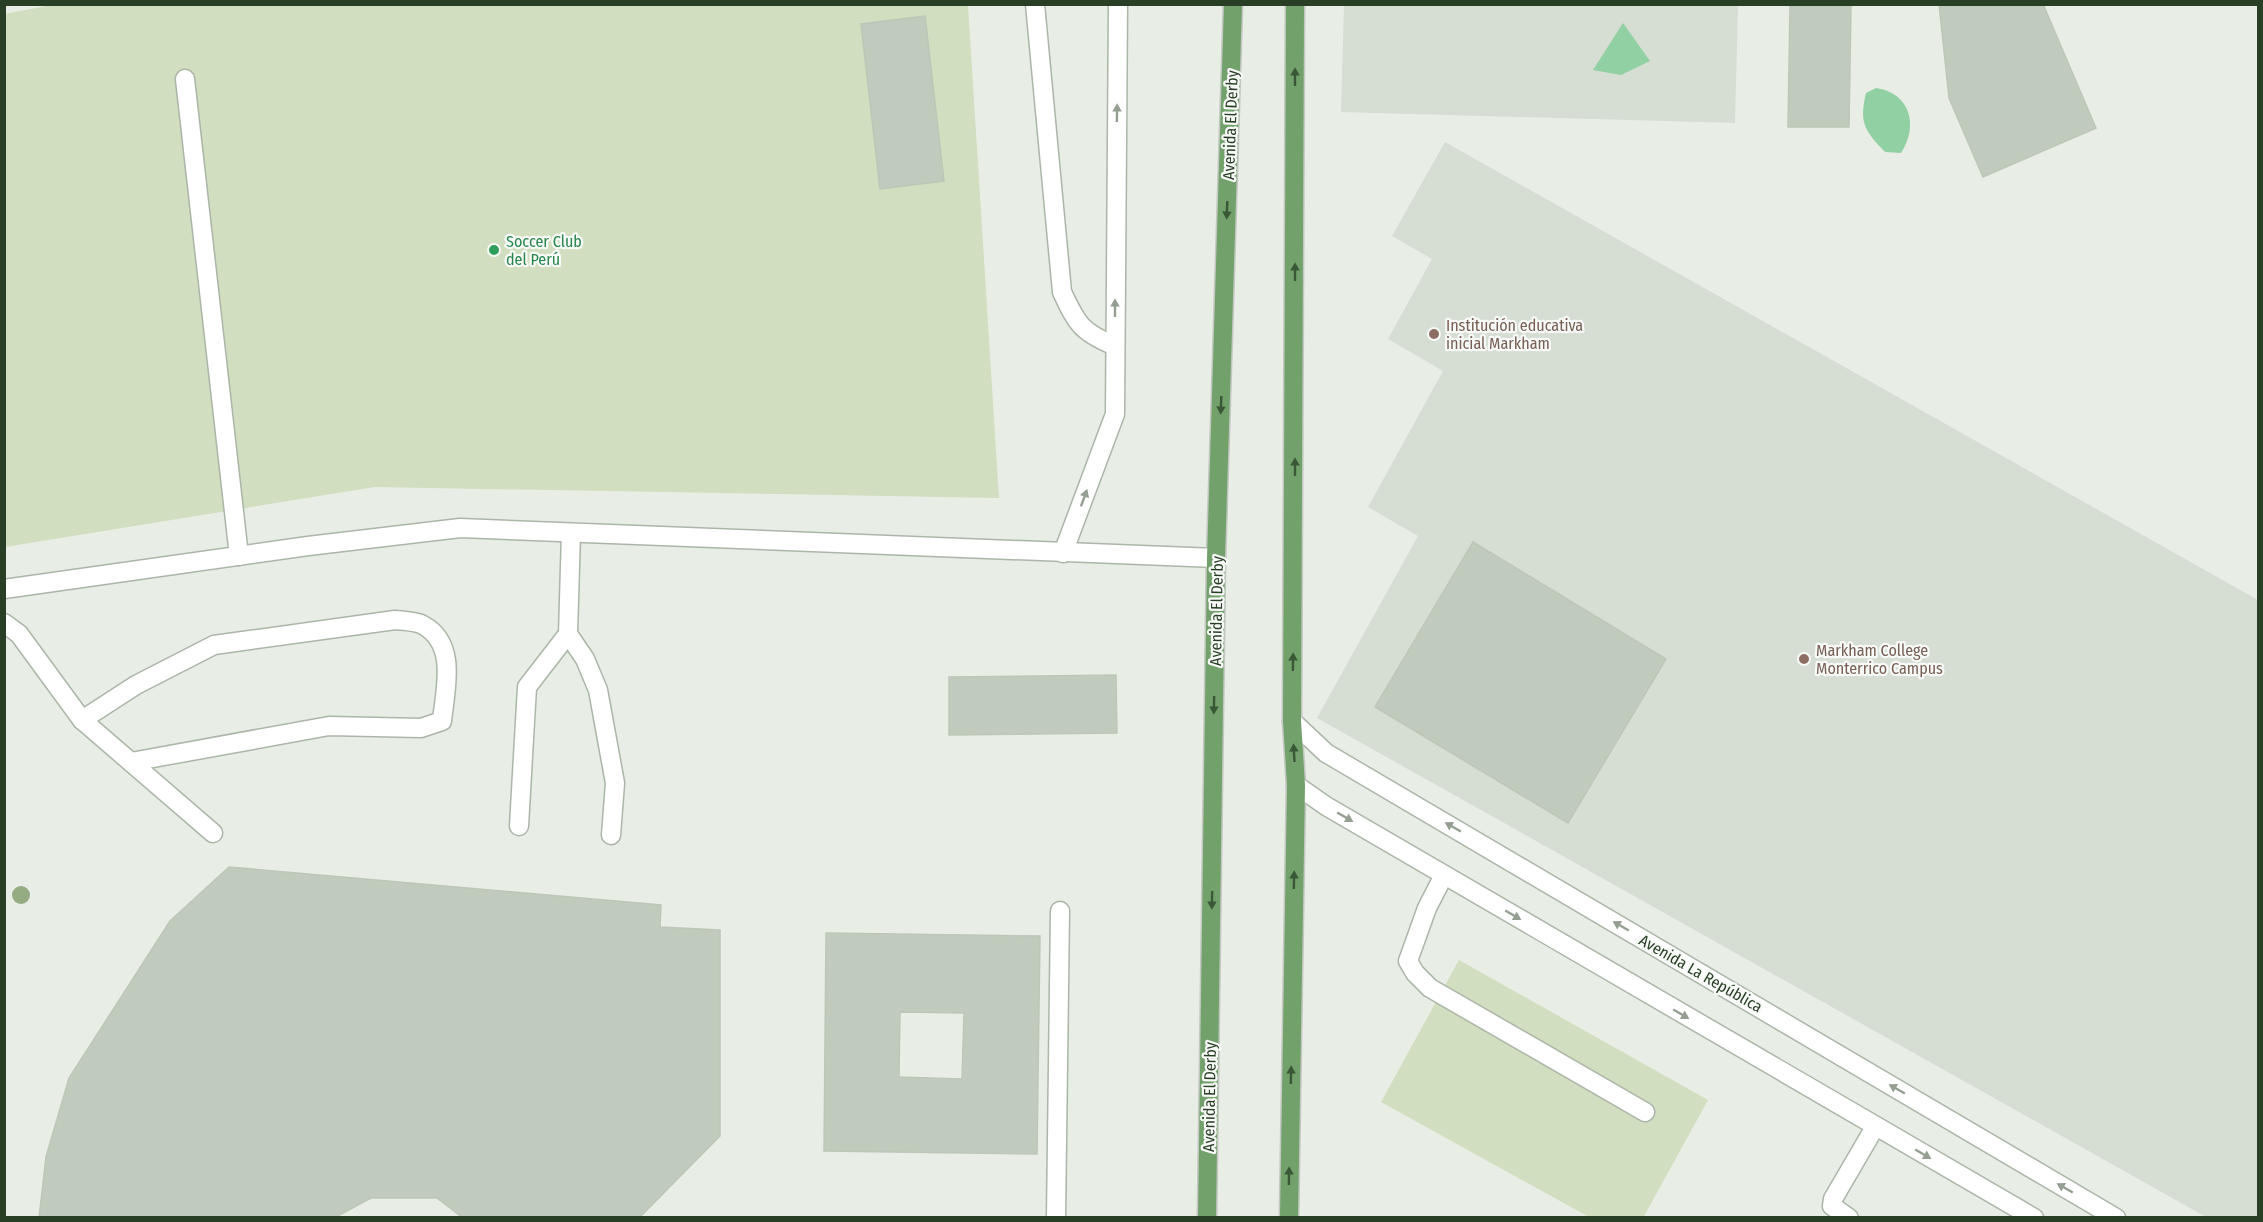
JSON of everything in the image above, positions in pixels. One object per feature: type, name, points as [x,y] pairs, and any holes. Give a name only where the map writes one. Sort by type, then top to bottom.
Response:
[{"type":"main road","name":"Avenida El Derby","points":[[1207,1218],[1216,558],[1233,4]]},
{"type":"main road","points":[[1289,1218],[1296,785],[1292,721],[1296,4]]},
{"type":"street","points":[[1035,4],[1062,292],[1073,316],[1089,335],[1114,346]]},
{"type":"street","points":[[1064,553],[1115,414],[1118,4]]},
{"type":"street","points":[[185,79],[239,556]]},
{"type":"street","points":[[6,593],[239,556],[460,528],[1216,558]]},
{"type":"street","points":[[571,533],[568,634],[585,659],[598,690],[615,783],[610,835]]},
{"type":"street","points":[[82,720],[136,685],[214,645],[395,620],[423,624],[439,638],[448,664],[442,721],[421,728],[329,726],[131,762]]},
{"type":"street","points":[[4,623],[19,634],[82,720],[213,832]]},
{"type":"street","points":[[519,826],[527,687],[568,634]]},
{"type":"street","name":"Avenida La República","points":[[1292,721],[1326,753],[2116,1218]]},
{"type":"street","points":[[1296,785],[1326,806],[2032,1217]]},
{"type":"street","points":[[1444,875],[1427,908],[1408,961],[1415,973],[1430,988],[1645,1112]]},
{"type":"street","points":[[1056,1218],[1060,911]]},
{"type":"street","points":[[1850,1218],[1832,1206],[1833,1199],[1875,1127]]},
{"type":"shaded area","name":"Soccer Club del Perú","points":[[57,4],[968,5],[999,498],[375,487],[5,547],[4,14]]},
{"type":"shaded area","points":[[1344,5],[1738,5],[1735,123],[1341,112]]},
{"type":"shaded area","points":[[1623,23],[1650,61],[1621,75],[1593,70]]},
{"type":"shaded area","points":[[1876,88],[1897,96],[1904,103],[1908,112],[1909,132],[1901,153],[1885,152],[1872,138],[1865,125],[1863,112],[1866,93]]},
{"type":"shaded area","name":"Markham College Monterrico Campus","points":[[1445,142],[2258,600],[2258,1217],[2206,1217],[1317,718],[1418,536],[1368,507],[1443,371],[1388,339],[1432,259],[1392,236]]},
{"type":"shaded area","points":[[1459,960],[1708,1100],[1643,1218],[1589,1217],[1381,1102]]},
{"type":"building","points":[[1790,4],[1851,4],[1849,127],[1788,127]]},
{"type":"building","points":[[1939,4],[2043,4],[2096,128],[1983,177],[1949,98]]},
{"type":"building","points":[[925,16],[944,181],[880,189],[861,24]]},
{"type":"building","points":[[1473,542],[1666,659],[1568,823],[1375,707]]},
{"type":"building","points":[[1116,675],[1117,733],[949,735],[949,677]]},
{"type":"building","points":[[229,867],[661,905],[660,927],[720,930],[720,1136],[639,1218],[463,1218],[437,1198],[371,1198],[334,1218],[39,1218],[46,1157],[69,1078],[170,921]]},
{"type":"building","points":[[826,933],[1040,936],[1037,1154],[824,1151]],"holes":[[[900,1012],[964,1013],[962,1079],[899,1077]]]},
{"type":"place","name":"Soccer Club del Perú","points":[[494,250]]},
{"type":"place","name":"Institución educativa inicial Markham","points":[[1434,334]]},
{"type":"place","name":"Markham College Monterrico Campus","points":[[1804,659]]}]
